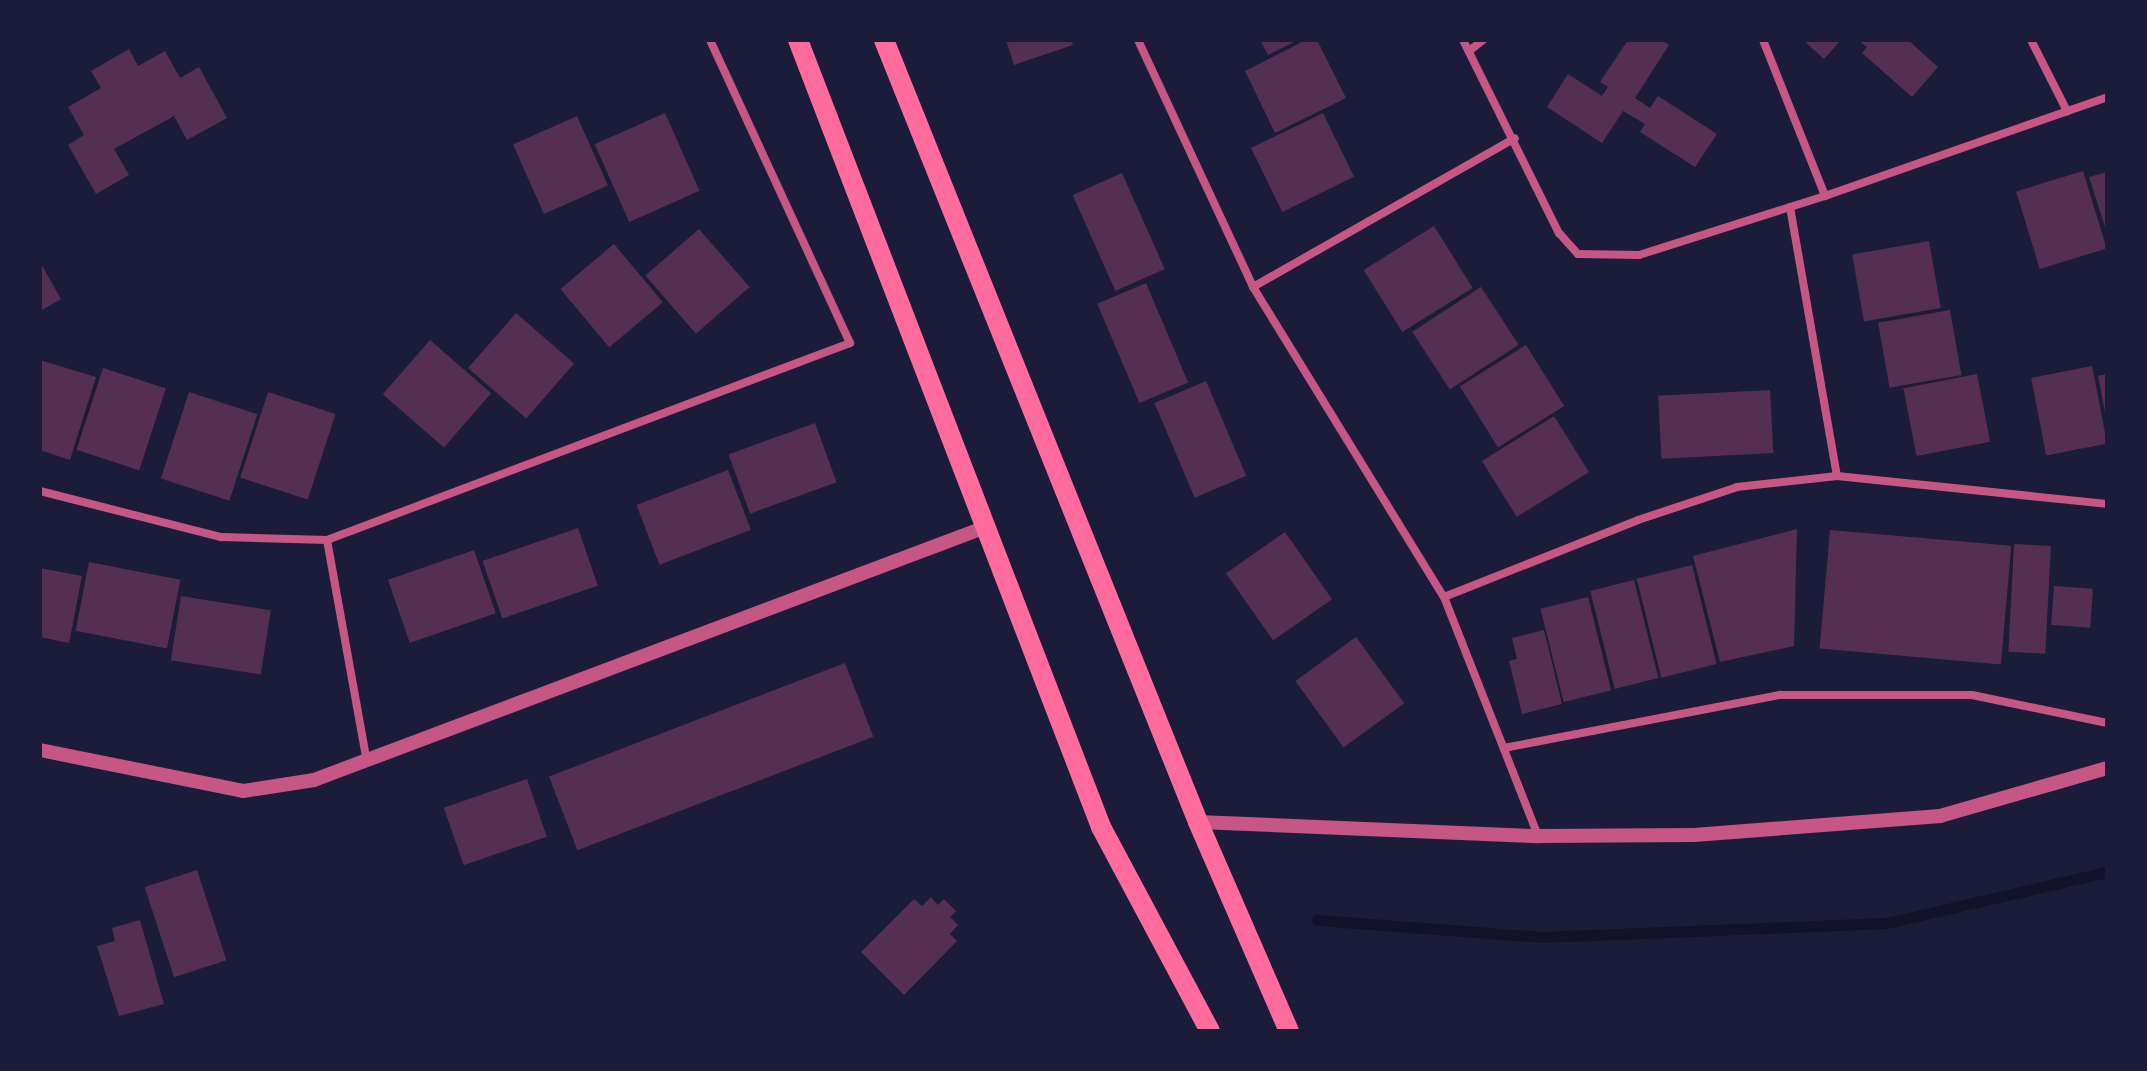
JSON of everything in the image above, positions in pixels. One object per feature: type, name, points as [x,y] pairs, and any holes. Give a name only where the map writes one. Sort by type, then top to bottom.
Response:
[{"type":"main road","points":[[798,40],[904,307],[983,528],[1101,827],[1210,1031]]},
{"type":"main road","points":[[884,40],[1198,822],[1289,1031]]},
{"type":"street","points":[[40,491],[221,537],[327,540],[850,343],[710,40]]},
{"type":"street","points":[[1138,40],[1253,287],[1444,597],[1538,836]]},
{"type":"street","points":[[1463,40],[1515,138],[1559,233],[1578,254],[1639,255],[1825,196],[2107,97]]},
{"type":"street","points":[[1469,51],[1483,40]]},
{"type":"street","points":[[1763,40],[1825,196]]},
{"type":"street","points":[[2031,40],[2067,111]]},
{"type":"street","points":[[1253,287],[1515,138]]},
{"type":"street","points":[[1790,207],[1837,476]]},
{"type":"street","points":[[1444,597],[1638,520],[1737,487],[1837,476],[2107,504]]},
{"type":"street","points":[[40,750],[243,791],[314,780],[367,763],[983,528]]},
{"type":"street","points":[[327,540],[367,763]]},
{"type":"street","points":[[1504,748],[1780,695],[1972,695],[2107,723]]},
{"type":"street","points":[[1198,822],[1538,836],[1694,835],[1940,816],[2107,768]]},
{"type":"building","points":[[1006,40],[1071,40],[1073,45],[1014,65]]},
{"type":"building","points":[[1260,40],[1298,40],[1268,55]]},
{"type":"building","points":[[1306,40],[1317,40],[1346,98],[1275,133],[1245,71]]},
{"type":"building","points":[[1628,40],[1661,40],[1669,45],[1635,98],[1650,108],[1658,96],[1717,134],[1695,167],[1640,132],[1645,124],[1623,111],[1602,143],[1547,107],[1568,74],[1602,96],[1608,87],[1600,82]]},
{"type":"building","points":[[1803,40],[1841,40],[1824,59]]},
{"type":"building","points":[[1858,40],[1908,40],[1938,67],[1912,97],[1862,53],[1867,47]]},
{"type":"building","points":[[129,49],[138,66],[165,51],[180,78],[199,67],[227,118],[187,140],[174,116],[114,149],[129,175],[96,194],[68,145],[84,135],[68,107],[101,88],[91,71]]},
{"type":"building","points":[[665,113],[700,191],[629,222],[595,144]]},
{"type":"building","points":[[1323,113],[1354,177],[1282,212],[1251,148]]},
{"type":"building","points":[[577,116],[608,185],[544,214],[513,144]]},
{"type":"building","points":[[2083,171],[2107,248],[2040,269],[2016,191]]},
{"type":"building","points":[[2107,172],[2107,230],[2106,230],[2089,177]]},
{"type":"building","points":[[1122,173],[1165,269],[1115,291],[1073,195]]},
{"type":"building","points":[[1434,226],[1473,288],[1402,332],[1364,270]]},
{"type":"building","points":[[699,229],[750,287],[696,334],[645,276]]},
{"type":"building","points":[[1929,241],[1941,308],[1864,322],[1852,255]]},
{"type":"building","points":[[614,244],[663,302],[609,347],[560,289]]},
{"type":"building","points":[[40,262],[61,299],[40,311]]},
{"type":"building","points":[[1146,283],[1188,382],[1139,403],[1097,304]]},
{"type":"building","points":[[1481,287],[1519,345],[1450,390],[1412,332]]},
{"type":"building","points":[[1950,310],[1961,375],[1890,388],[1878,323]]},
{"type":"building","points":[[516,313],[574,364],[526,419],[468,368]]},
{"type":"building","points":[[430,340],[491,393],[444,447],[383,394]]},
{"type":"building","points":[[1526,345],[1564,406],[1498,447],[1460,386]]},
{"type":"building","points":[[40,360],[96,377],[70,460],[40,450]]},
{"type":"building","points":[[2092,366],[2107,444],[2046,455],[2031,378]]},
{"type":"building","points":[[103,368],[166,388],[139,470],[76,450]]},
{"type":"building","points":[[1977,374],[1990,442],[1917,456],[1903,388]]},
{"type":"building","points":[[2107,374],[2107,417],[2106,417],[2098,376]]},
{"type":"building","points":[[1206,381],[1246,476],[1195,498],[1154,403]]},
{"type":"building","points":[[1770,390],[1773,453],[1661,459],[1658,396]]},
{"type":"building","points":[[189,392],[257,414],[229,501],[161,479]]},
{"type":"building","points":[[268,392],[336,414],[308,500],[240,478]]},
{"type":"building","points":[[1554,416],[1589,472],[1517,517],[1482,461]]},
{"type":"building","points":[[815,423],[837,482],[750,514],[729,454]]},
{"type":"building","points":[[728,470],[751,530],[659,565],[637,505]]},
{"type":"building","points":[[578,528],[598,586],[502,619],[483,561]]},
{"type":"building","points":[[1797,529],[1794,646],[1720,662],[1693,556]]},
{"type":"building","points":[[1830,530],[2011,546],[2001,664],[1820,649]]},
{"type":"building","points":[[1285,532],[1332,599],[1273,640],[1226,573]]},
{"type":"building","points":[[2014,544],[2051,546],[2045,654],[2008,652]]},
{"type":"building","points":[[474,550],[496,613],[410,643],[388,580]]},
{"type":"building","points":[[89,562],[180,580],[167,648],[76,631]]},
{"type":"building","points":[[1692,565],[1717,664],[1661,678],[1637,579]]},
{"type":"building","points":[[40,568],[82,576],[69,643],[40,637]]},
{"type":"building","points":[[1634,580],[1658,678],[1615,689],[1590,591]]},
{"type":"building","points":[[2054,586],[2093,589],[2090,628],[2051,625]]},
{"type":"building","points":[[181,596],[271,610],[261,674],[171,660]]},
{"type":"building","points":[[1588,597],[1611,690],[1564,702],[1540,609]]},
{"type":"building","points":[[1544,630],[1562,704],[1522,714],[1509,661],[1517,659],[1512,638]]},
{"type":"building","points":[[1356,637],[1404,703],[1344,747],[1295,681]]},
{"type":"building","points":[[845,663],[873,737],[577,850],[549,777]]},
{"type":"building","points":[[527,779],[547,837],[464,865],[444,808]]},
{"type":"building","points":[[197,870],[226,960],[174,977],[145,887]]},
{"type":"building","points":[[931,897],[938,905],[944,899],[956,911],[950,917],[958,925],[950,934],[957,941],[904,995],[861,952],[914,899],[922,906]]},
{"type":"building","points":[[140,920],[164,1004],[119,1016],[97,946],[115,941],[112,928]]},
{"type":"waterway","points":[[1317,920],[1541,937],[1887,923],[2107,872]]}]
